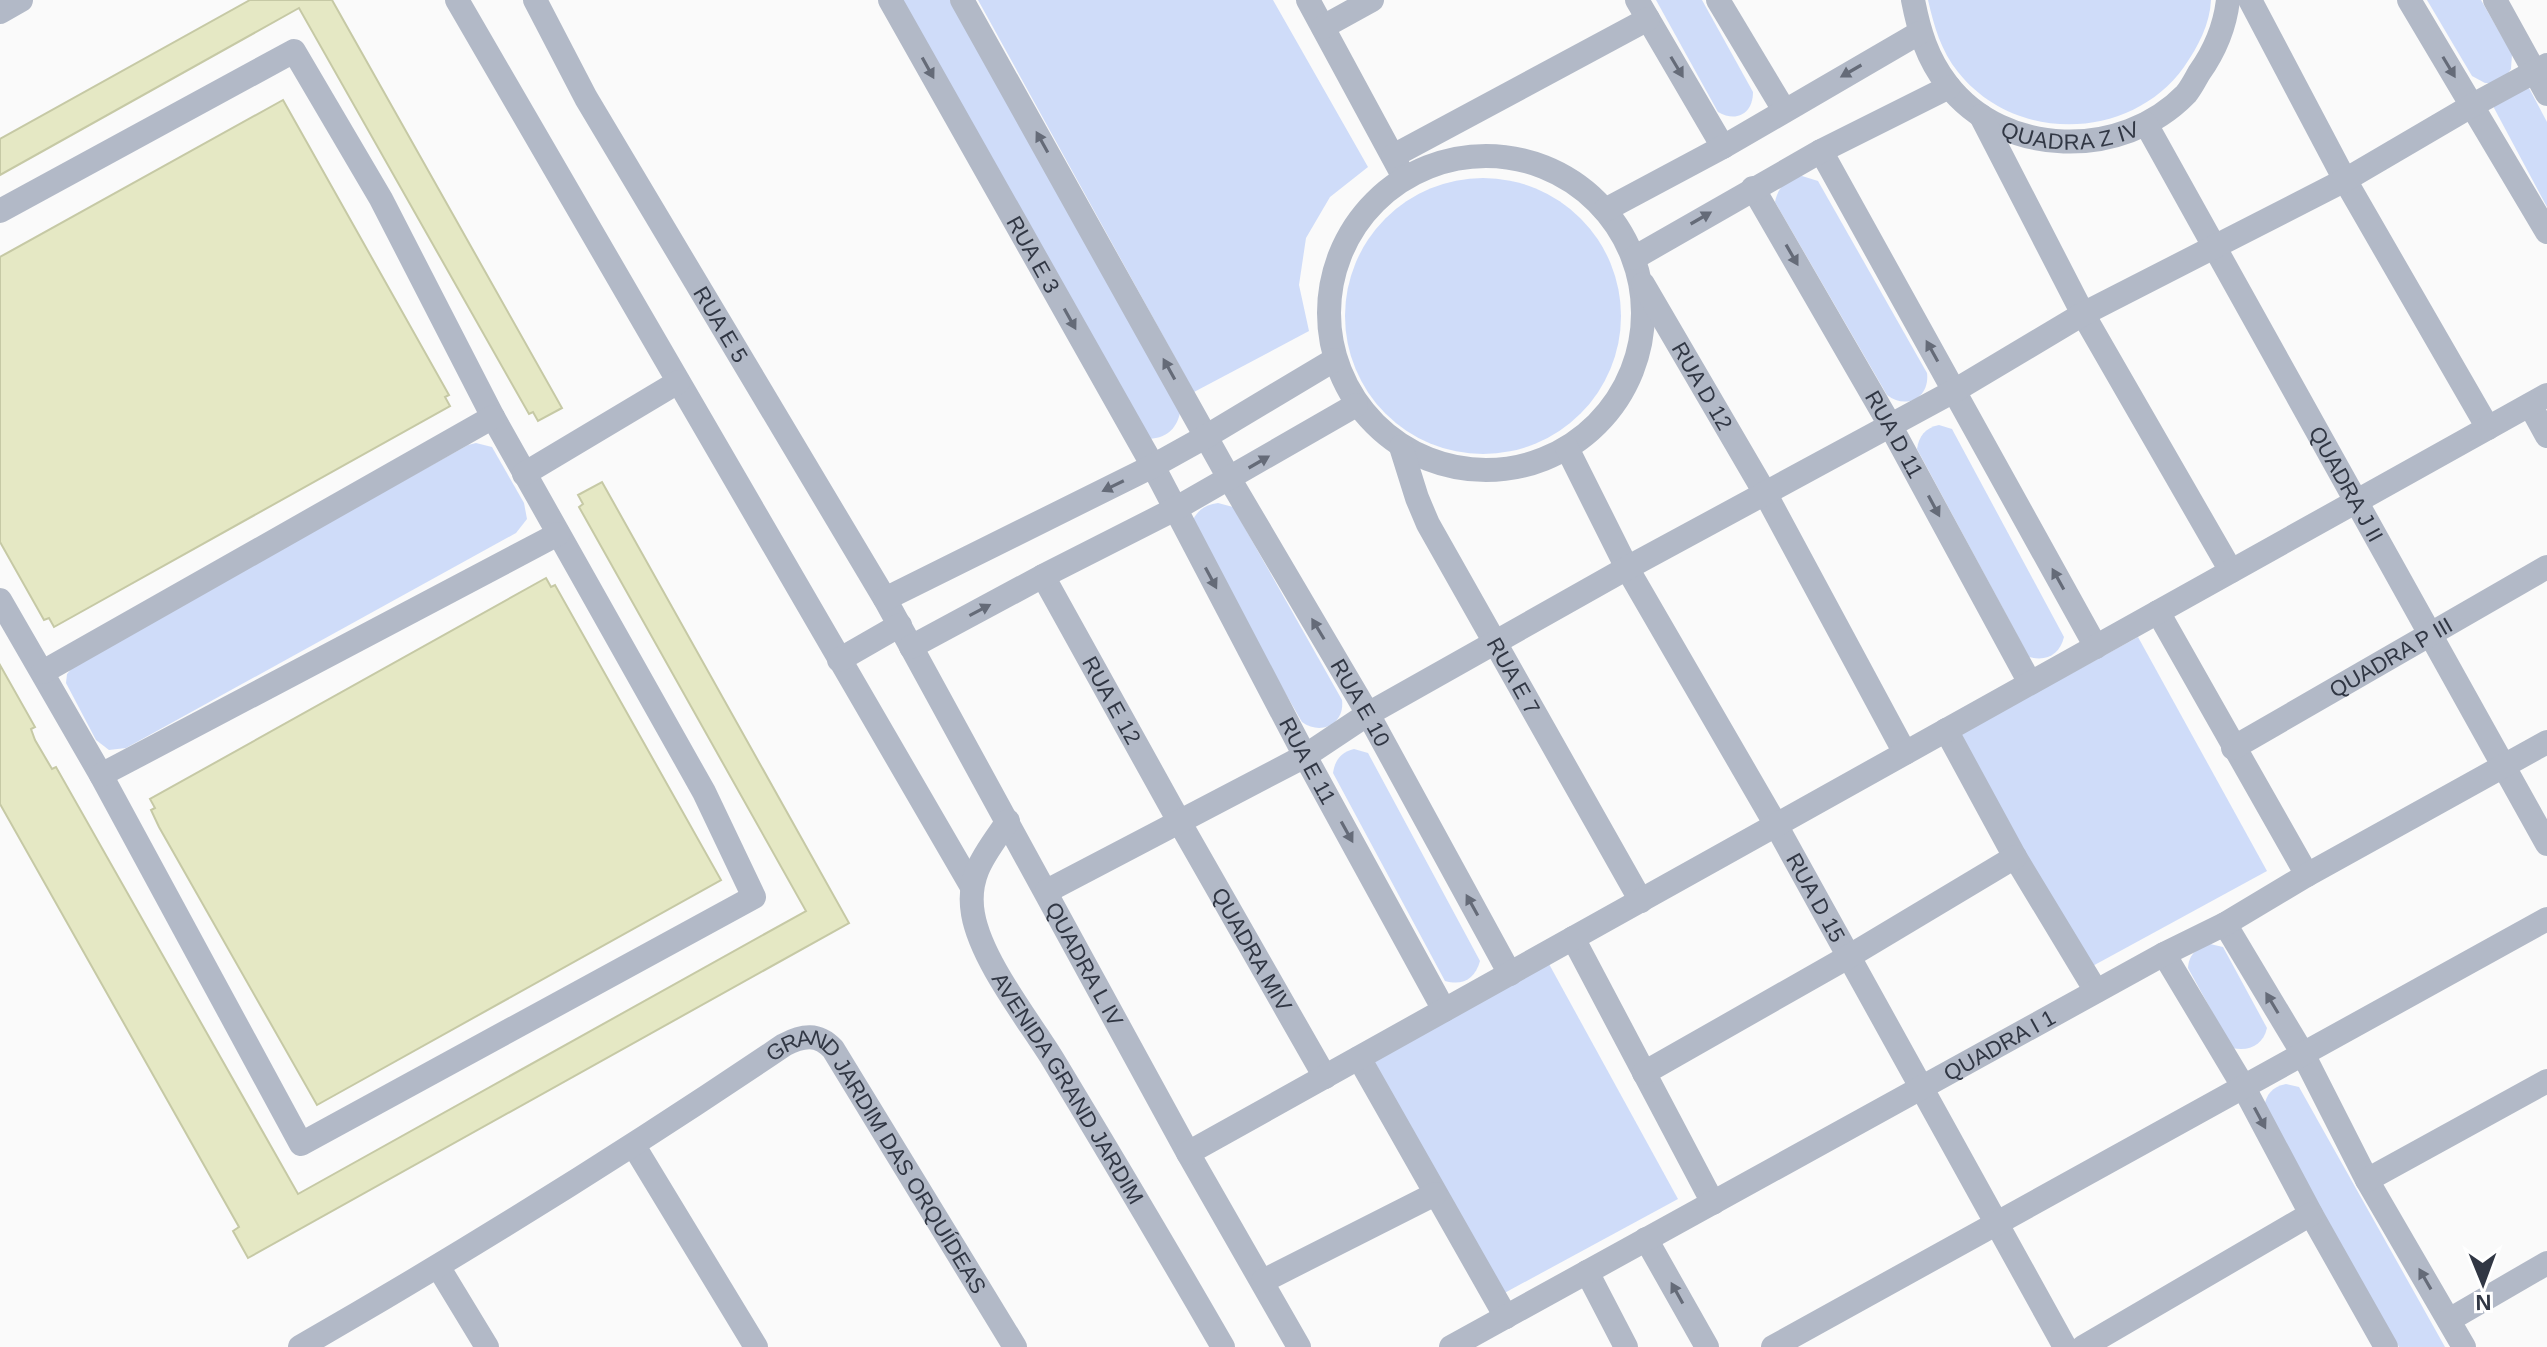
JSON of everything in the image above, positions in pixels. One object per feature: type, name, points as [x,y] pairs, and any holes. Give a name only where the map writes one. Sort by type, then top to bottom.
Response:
[{"type":"street","points":[[0,12],[21,0]]},
{"type":"street","points":[[457,0],[972,887]]},
{"type":"street","name":"RUA E 5","points":[[535,0],[586,98],[905,636]]},
{"type":"street","name":"RUA E 3","points":[[890,0],[1175,509]]},
{"type":"street","name":"RUA E 10","points":[[962,0],[1229,478],[1368,714],[1510,974]]},
{"type":"street","points":[[1308,0],[1398,166]]},
{"type":"street","points":[[1323,27],[1372,0]]},
{"type":"street","points":[[1718,0],[1784,110]]},
{"type":"street","name":"QUADRA Z IV","points":[[1913,0],[1919,33],[1931,61],[1949,87],[1981,116],[2019,135],[2062,143],[2106,139],[2146,124],[2186,93],[2214,52],[2228,0]]},
{"type":"street","points":[[2250,0],[2345,180],[2488,428]]},
{"type":"street","points":[[2409,0],[2547,232]]},
{"type":"street","points":[[2495,0],[2541,68],[2547,94]]},
{"type":"street","points":[[1723,147],[1643,10],[1398,166],[1381,195],[1352,229],[1333,270],[1327,315],[1334,360],[1356,405],[1401,447],[1455,468],[1513,469],[1567,448],[1605,417],[1632,375],[1644,328],[1637,268],[1753,188],[1949,87]]},
{"type":"street","points":[[1605,210],[1723,147],[1919,33]]},
{"type":"street","points":[[0,211],[294,51],[381,199],[524,474],[704,792],[754,897],[301,1144],[101,775],[0,600]]},
{"type":"street","points":[[1047,891],[1305,756],[1368,714],[1494,642],[1954,391],[2083,314],[2345,180],[2541,68]]},
{"type":"street","points":[[1981,116],[2083,314],[2231,571]]},
{"type":"street","name":"QUADRA J II","points":[[2146,124],[2547,844]]},
{"type":"street","points":[[1821,151],[2096,647]]},
{"type":"street","name":"RUA D 12","points":[[1398,166],[1485,156],[1519,160],[1580,187],[1605,210],[1621,233],[1637,268],[1765,493],[1905,753]]},
{"type":"street","name":"RUA D 11","points":[[1753,188],[1890,425],[2030,683]]},
{"type":"street","points":[[885,599],[1153,466],[1334,360]]},
{"type":"street","points":[[524,474],[678,382]]},
{"type":"street","points":[[1188,1153],[2539,400],[2547,436]]},
{"type":"street","points":[[839,660],[905,636],[1043,576],[1175,509],[1356,405]]},
{"type":"street","points":[[43,672],[493,417]]},
{"type":"street","name":"RUA E 7","points":[[1401,447],[1428,524],[1641,901]]},
{"type":"street","name":"RUA D 15","points":[[1567,448],[1627,568],[1776,825],[2065,1347]]},
{"type":"street","name":"RUA E 11","points":[[1175,509],[1444,1010]]},
{"type":"street","points":[[101,775],[558,534]]},
{"type":"street","name":"QUADRA P III","points":[[2233,748],[2547,567]]},
{"type":"street","name":"RUA E 12","points":[[1043,576],[1180,823]]},
{"type":"street","points":[[2158,612],[2307,875]]},
{"type":"street","name":"QUADRA L IV","points":[[905,636],[1188,1153],[1299,1347]]},
{"type":"street","points":[[1946,730],[2015,857],[2096,991]]},
{"type":"street","name":"QUADRA I 1","points":[[1451,1347],[2096,991],[2225,924],[2547,742]]},
{"type":"street","name":"AVENIDA GRAND JARDIM","points":[[1008,821],[977,867],[972,887],[972,912],[977,933],[1223,1347]]},
{"type":"street","name":"QUADRA MIV","points":[[1180,823],[1325,1077]]},
{"type":"street","points":[[1644,1073],[2015,857]]},
{"type":"street","points":[[1773,1347],[2547,919]]},
{"type":"street","points":[[2225,924],[2303,1054],[2367,1180],[2464,1347]]},
{"type":"street","points":[[1573,938],[1713,1203]]},
{"type":"street","points":[[2164,954],[2243,1086],[2385,1347]]},
{"type":"street","name":"GRAND JARDIM DAS ORQUÍDEAS","points":[[300,1347],[439,1268],[634,1146],[794,1040],[817,1037],[833,1049],[1015,1347]]},
{"type":"street","points":[[1359,1058],[1506,1317]]},
{"type":"street","points":[[2367,1180],[2547,1081]]},
{"type":"street","points":[[634,1146],[756,1347]]},
{"type":"street","points":[[1263,1281],[1435,1194]]},
{"type":"street","points":[[2083,1347],[2311,1214]]},
{"type":"street","points":[[1646,1239],[1707,1347]]},
{"type":"street","points":[[2449,1320],[2547,1263]]},
{"type":"street","points":[[439,1268],[487,1347]]},
{"type":"street","points":[[1587,1272],[1626,1347]]},
{"type":"shaded area","points":[[901,0],[956,0],[1180,413],[1176,424],[1165,435],[1148,439]]},
{"type":"shaded area","points":[[978,0],[1273,0],[1368,167],[1330,197],[1306,238],[1299,285],[1309,331],[1194,392]]},
{"type":"shaded area","points":[[1656,0],[1702,0],[1753,92],[1750,106],[1743,114],[1731,116],[1718,112]]},
{"type":"shaded area","points":[[1928,0],[2211,0],[2206,26],[2198,43],[2184,67],[2161,91],[2134,109],[2104,120],[2072,124],[2041,122],[2010,112],[1982,95],[1958,72],[1947,56]]},
{"type":"shaded area","points":[[2427,0],[2481,0],[2512,54],[2511,69],[2506,76],[2493,83],[2485,83],[2472,76]]},
{"type":"shaded area","points":[[2529,88],[2547,122],[2547,207],[2494,108],[2494,101]]},
{"type":"shaded area","points":[[1802,176],[1818,181],[1927,373],[1925,389],[1915,399],[1902,401],[1887,395],[1775,202],[1784,184]]},
{"type":"shaded area","points":[[1483,178],[1510,181],[1536,189],[1580,219],[1610,263],[1618,289],[1621,316],[1618,343],[1610,369],[1580,413],[1536,443],[1510,451],[1483,454],[1456,451],[1430,443],[1386,413],[1356,369],[1348,343],[1345,316],[1348,289],[1356,263],[1386,219],[1430,189],[1456,181]]},
{"type":"shaded area","points":[[1939,425],[1952,429],[2064,637],[2052,655],[2029,657],[1917,449],[1924,433]]},
{"type":"shaded area","points":[[476,443],[492,447],[524,503],[527,519],[516,533],[126,748],[109,750],[96,740],[66,683],[67,674],[78,661]]},
{"type":"shaded area","points":[[1218,503],[1233,507],[1342,700],[1340,716],[1324,728],[1302,722],[1190,529],[1200,511]]},
{"type":"shaded area","points":[[2138,637],[2267,871],[2089,968],[1960,734]]},
{"type":"shaded area","points":[[1354,749],[1368,753],[1480,961],[1471,977],[1463,982],[1445,981],[1333,773],[1339,757]]},
{"type":"shaded area","points":[[2210,944],[2223,947],[2267,1028],[2259,1043],[2249,1048],[2232,1048],[2188,968],[2194,952]]},
{"type":"shaded area","points":[[1549,964],[1678,1199],[1499,1296],[1370,1062]]},
{"type":"shaded area","points":[[2286,1084],[2299,1087],[2445,1347],[2399,1347],[2264,1108],[2270,1092]]},
{"type":"building","points":[[250,0],[332,0],[562,408],[538,421],[533,412],[529,414],[299,8],[0,175],[0,139]]},
{"type":"building","points":[[283,100],[449,395],[445,397],[450,406],[54,627],[49,618],[44,620],[0,542],[0,257]]},
{"type":"building","points":[[602,482],[849,923],[248,1258],[233,1231],[239,1227],[0,804],[0,665],[35,727],[31,729],[35,740],[52,769],[56,767],[298,1194],[806,911],[579,507],[583,504],[578,495]]},
{"type":"building","points":[[546,578],[551,587],[555,585],[721,880],[317,1105],[159,827],[151,810],[155,808],[150,799]]}]
